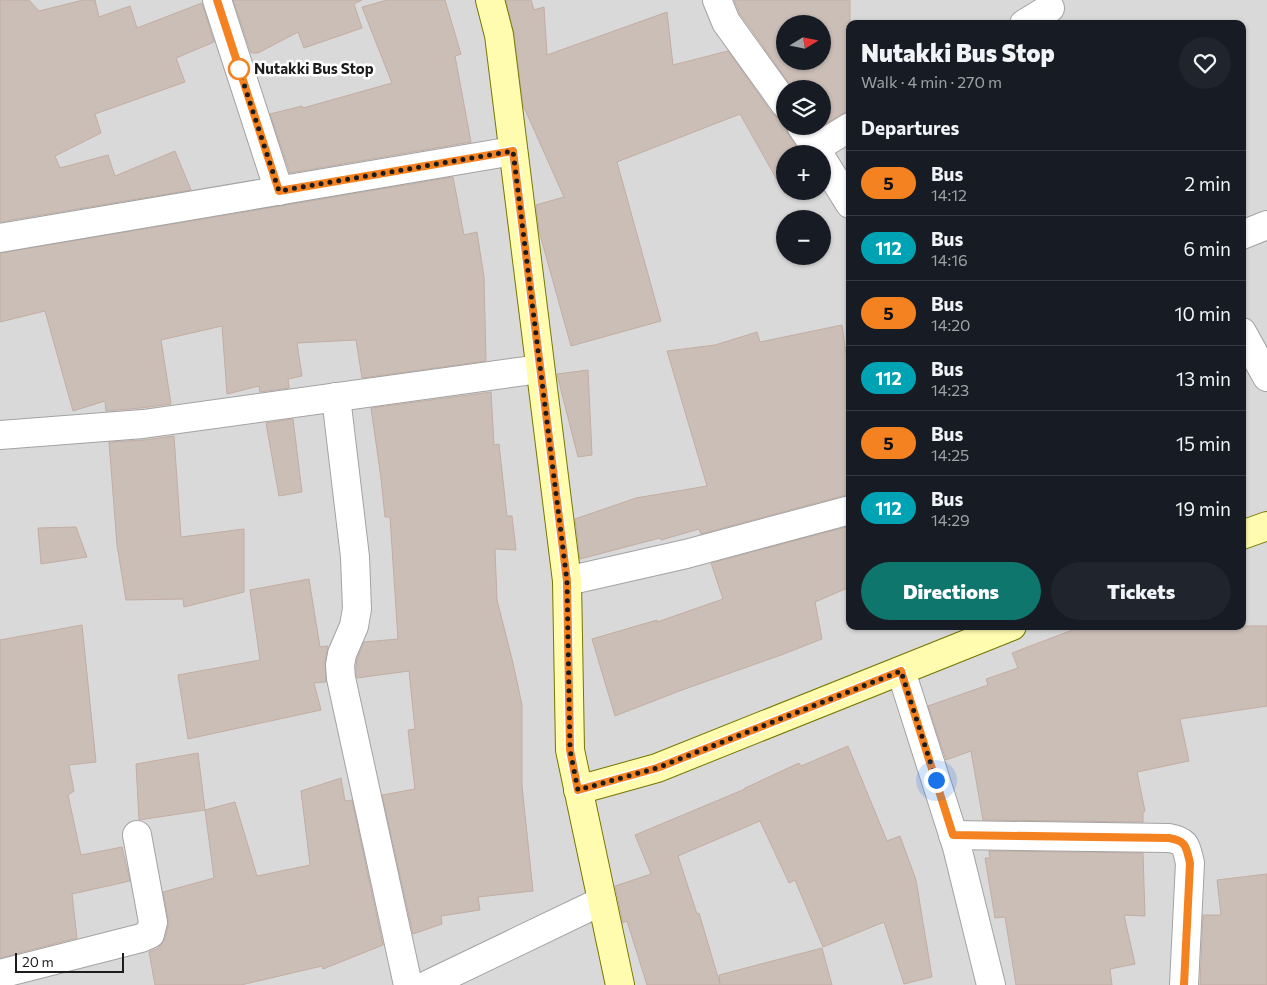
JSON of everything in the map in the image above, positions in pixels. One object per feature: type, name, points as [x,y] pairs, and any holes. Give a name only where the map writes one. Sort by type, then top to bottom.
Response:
[{"type":"main road","points":[[490,0],[498,35],[567,581],[570,750],[620,985]]},
{"type":"main road","points":[[1246,534],[1267,526]]},
{"type":"main road","points":[[578,790],[657,768],[1002,630]]},
{"type":"street","points":[[217,0],[279,191]]},
{"type":"street","points":[[717,0],[726,22],[776,91]]},
{"type":"street","points":[[1033,20],[1052,11]]},
{"type":"street","points":[[818,145],[846,129]]},
{"type":"street","points":[[0,238],[513,151]]},
{"type":"street","points":[[831,173],[846,197]]},
{"type":"street","points":[[1246,233],[1267,224]]},
{"type":"street","points":[[1246,343],[1257,374]]},
{"type":"street","points":[[0,435],[143,424],[540,369]]},
{"type":"street","points":[[336,397],[355,557],[357,609],[354,626],[342,654],[340,665],[341,678],[408,985]]},
{"type":"street","points":[[567,581],[686,554],[846,511]]},
{"type":"street","points":[[901,671],[957,847],[990,985]]},
{"type":"street","points":[[0,974],[141,938],[150,934],[153,922],[137,835]]},
{"type":"street","points":[[953,835],[1169,838],[1180,840],[1186,847],[1190,863],[1184,985]]},
{"type":"street","points":[[427,985],[602,901]]},
{"type":"shaded area","points":[[0,0],[1267,0],[1267,985],[0,985]]},
{"type":"building","points":[[0,0],[29,0],[39,11],[83,0],[95,0],[99,17],[130,6],[137,28],[202,3],[214,42],[176,58],[185,82],[95,114],[101,133],[55,156],[60,168],[108,155],[115,176],[175,151],[191,190],[0,222]]},
{"type":"building","points":[[233,0],[362,0],[354,4],[362,28],[304,48],[298,32],[258,53],[251,53]]},
{"type":"building","points":[[387,0],[445,0],[461,54],[455,56],[471,142],[290,173],[270,114],[302,106],[303,108],[392,83],[362,7]]},
{"type":"building","points":[[506,0],[531,0],[534,10],[544,7],[547,55],[667,12],[673,65],[728,51],[776,116],[776,135],[789,135],[795,145],[776,145],[776,178],[740,114],[617,162],[661,321],[571,346],[539,231],[536,205],[564,197],[523,105],[514,33]]},
{"type":"building","points":[[734,0],[850,0],[850,20],[846,20],[846,112],[831,121],[831,80],[787,80],[780,70],[831,70],[831,15],[776,15],[776,65],[740,14]]},
{"type":"building","points":[[453,177],[464,235],[477,232],[484,277],[486,361],[362,378],[356,340],[297,343],[302,376],[288,379],[289,388],[260,392],[259,386],[227,394],[222,326],[161,340],[171,404],[106,411],[105,401],[73,411],[45,311],[0,322],[0,253]]},
{"type":"building","points":[[842,325],[846,354],[846,495],[701,534],[699,529],[580,559],[575,519],[636,498],[707,486],[667,351],[715,345],[757,332],[760,342]]},
{"type":"building","points":[[588,370],[592,455],[578,457],[557,374]]},
{"type":"building","points":[[491,392],[494,445],[499,444],[507,516],[512,516],[516,550],[495,549],[497,600],[522,705],[522,786],[533,891],[478,897],[480,910],[441,916],[442,924],[413,934],[382,795],[415,789],[408,730],[415,729],[409,671],[357,678],[356,676],[357,659],[364,642],[398,639],[390,517],[385,517],[371,408]]},
{"type":"building","points":[[293,419],[302,492],[279,496],[266,423]]},
{"type":"building","points":[[174,436],[181,537],[244,529],[244,592],[184,607],[183,599],[126,600],[117,545],[109,442]]},
{"type":"building","points":[[76,527],[87,557],[41,564],[38,528]]},
{"type":"building","points":[[846,527],[846,589],[815,602],[822,639],[615,716],[592,639],[657,620],[657,622],[723,599],[711,563]]},
{"type":"building","points":[[309,579],[320,647],[328,646],[325,662],[326,682],[314,683],[321,710],[188,739],[178,675],[260,660],[250,590]]},
{"type":"building","points":[[82,625],[96,762],[69,765],[74,791],[68,795],[81,855],[122,847],[130,881],[72,894],[77,938],[0,958],[0,640]]},
{"type":"building","points":[[1246,626],[1267,626],[1267,706],[1180,719],[1189,761],[1137,772],[1145,811],[1143,812],[1143,822],[983,820],[971,751],[946,760],[928,706],[988,685],[986,679],[1018,668],[1012,653],[1072,630],[1246,630]]},
{"type":"building","points":[[848,746],[887,841],[900,836],[916,880],[932,977],[904,984],[884,922],[823,947],[795,880],[789,883],[760,821],[678,856],[697,914],[699,913],[720,984],[719,975],[822,948],[832,985],[647,985],[627,921],[623,923],[615,886],[651,874],[635,835],[745,789],[799,763],[801,766]]},
{"type":"building","points":[[198,753],[205,810],[139,820],[136,764]]},
{"type":"building","points":[[341,778],[345,801],[352,800],[383,945],[323,969],[322,966],[241,985],[155,985],[149,952],[159,948],[162,944],[168,926],[163,892],[214,878],[205,810],[235,802],[257,876],[310,865],[301,791]]},
{"type":"building","points":[[989,851],[1143,853],[1145,916],[1124,915],[1135,964],[1110,969],[1112,985],[1016,985],[1005,917],[995,918],[985,858],[990,858]]},
{"type":"building","points":[[1267,874],[1267,985],[1200,985],[1203,915],[1221,915],[1217,880]]},
{"type":"bus line","name":"5","points":[[217,0],[279,191],[513,151],[567,581],[570,750],[578,790],[657,768],[901,671],[953,835],[1169,838],[1180,840],[1186,847],[1190,863],[1184,985]]},
{"type":"place","name":"Nutakki Bus Stop","points":[[239,69]]},
{"type":"route","points":[[239,69],[279,191],[513,151],[567,581],[570,750],[578,790],[657,768],[901,671],[936,780]]}]
